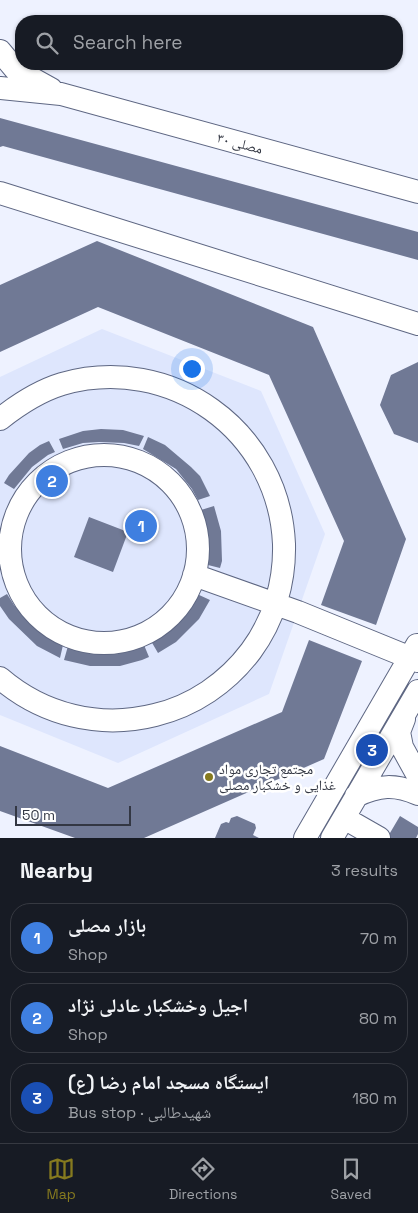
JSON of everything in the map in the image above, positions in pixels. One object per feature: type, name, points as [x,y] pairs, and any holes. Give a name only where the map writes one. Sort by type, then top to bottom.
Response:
[{"type":"street","points":[[0,51],[15,69]]},
{"type":"street","points":[[17,70],[61,94]]},
{"type":"street","points":[[0,88],[61,94]]},
{"type":"street","name":"مصلی ۳۰","points":[[61,94],[418,192]]},
{"type":"street","points":[[0,193],[418,324]]},
{"type":"street","points":[[0,419],[25,401],[60,385],[83,379],[106,377],[130,378],[153,382],[168,386],[196,399],[234,427],[249,445],[265,472],[279,508],[283,531],[284,555],[282,578],[275,605],[268,623],[256,643],[231,673],[207,693],[187,704],[165,713],[142,718],[119,721],[96,720],[72,716],[50,709],[29,698],[0,678]]},
{"type":"street","points":[[115,455],[145,464],[170,482],[189,508],[198,538],[194,575],[185,599],[164,622],[137,638],[106,644],[75,639],[47,625],[26,602],[13,575],[9,544],[16,514],[10,505],[56,468],[84,456],[115,455]]},
{"type":"street","points":[[194,575],[415,654],[305,838]]},
{"type":"street","points":[[332,838],[418,692]]},
{"type":"street","points":[[406,711],[399,732],[402,747],[418,776]]},
{"type":"street","points":[[356,796],[370,789],[386,787],[404,788],[418,794]]},
{"type":"street","points":[[344,818],[379,838]]},
{"type":"shaded area","points":[[102,329],[261,391],[325,534],[269,694],[118,763],[0,715],[0,377]]},
{"type":"building","points":[[0,118],[418,232],[418,260],[3,146],[0,147]]},
{"type":"building","points":[[97,241],[313,327],[406,539],[376,625],[321,605],[344,541],[269,375],[98,307],[0,352],[0,285]]},
{"type":"building","points":[[418,362],[418,443],[394,434],[380,405],[391,375]]},
{"type":"building","points":[[101,429],[123,430],[144,436],[139,446],[99,442],[83,443],[63,449],[59,439],[83,431]]},
{"type":"building","points":[[148,437],[165,445],[191,467],[200,476],[210,496],[198,500],[176,469],[143,449]]},
{"type":"building","points":[[49,441],[55,452],[32,467],[14,489],[4,483],[29,453]]},
{"type":"building","points":[[214,506],[221,531],[222,561],[220,568],[208,565],[208,538],[201,510]]},
{"type":"building","points":[[89,517],[128,532],[113,572],[74,557]]},
{"type":"building","points":[[7,594],[32,626],[63,645],[60,658],[37,646],[9,619],[0,606],[0,598]]},
{"type":"building","points":[[197,594],[210,600],[199,619],[176,642],[158,653],[151,641],[170,630],[183,617]]},
{"type":"building","points":[[309,640],[362,661],[324,759],[144,838],[75,838],[0,811],[0,746],[108,788],[282,712]]},
{"type":"building","points":[[144,645],[149,657],[120,666],[90,666],[64,660],[68,646],[87,652],[115,653]]},
{"type":"building","points":[[237,816],[255,824],[256,828],[253,835],[259,838],[215,838],[221,824],[229,823],[231,818]]},
{"type":"building","points":[[400,816],[418,827],[416,838],[387,838]]},
{"type":"place","name":"اجیل وخشکبار عادلی نژاد","points":[[52,481]]},
{"type":"place","name":"بازار مصلى","points":[[141,526]]},
{"type":"place","name":"ایستگاه مسجد امام رضا (ع)","points":[[372,750]]},
{"type":"place","name":"مجتمع تجاری مواد غذایی و خشکبار مصلی","points":[[209,777]]}]
